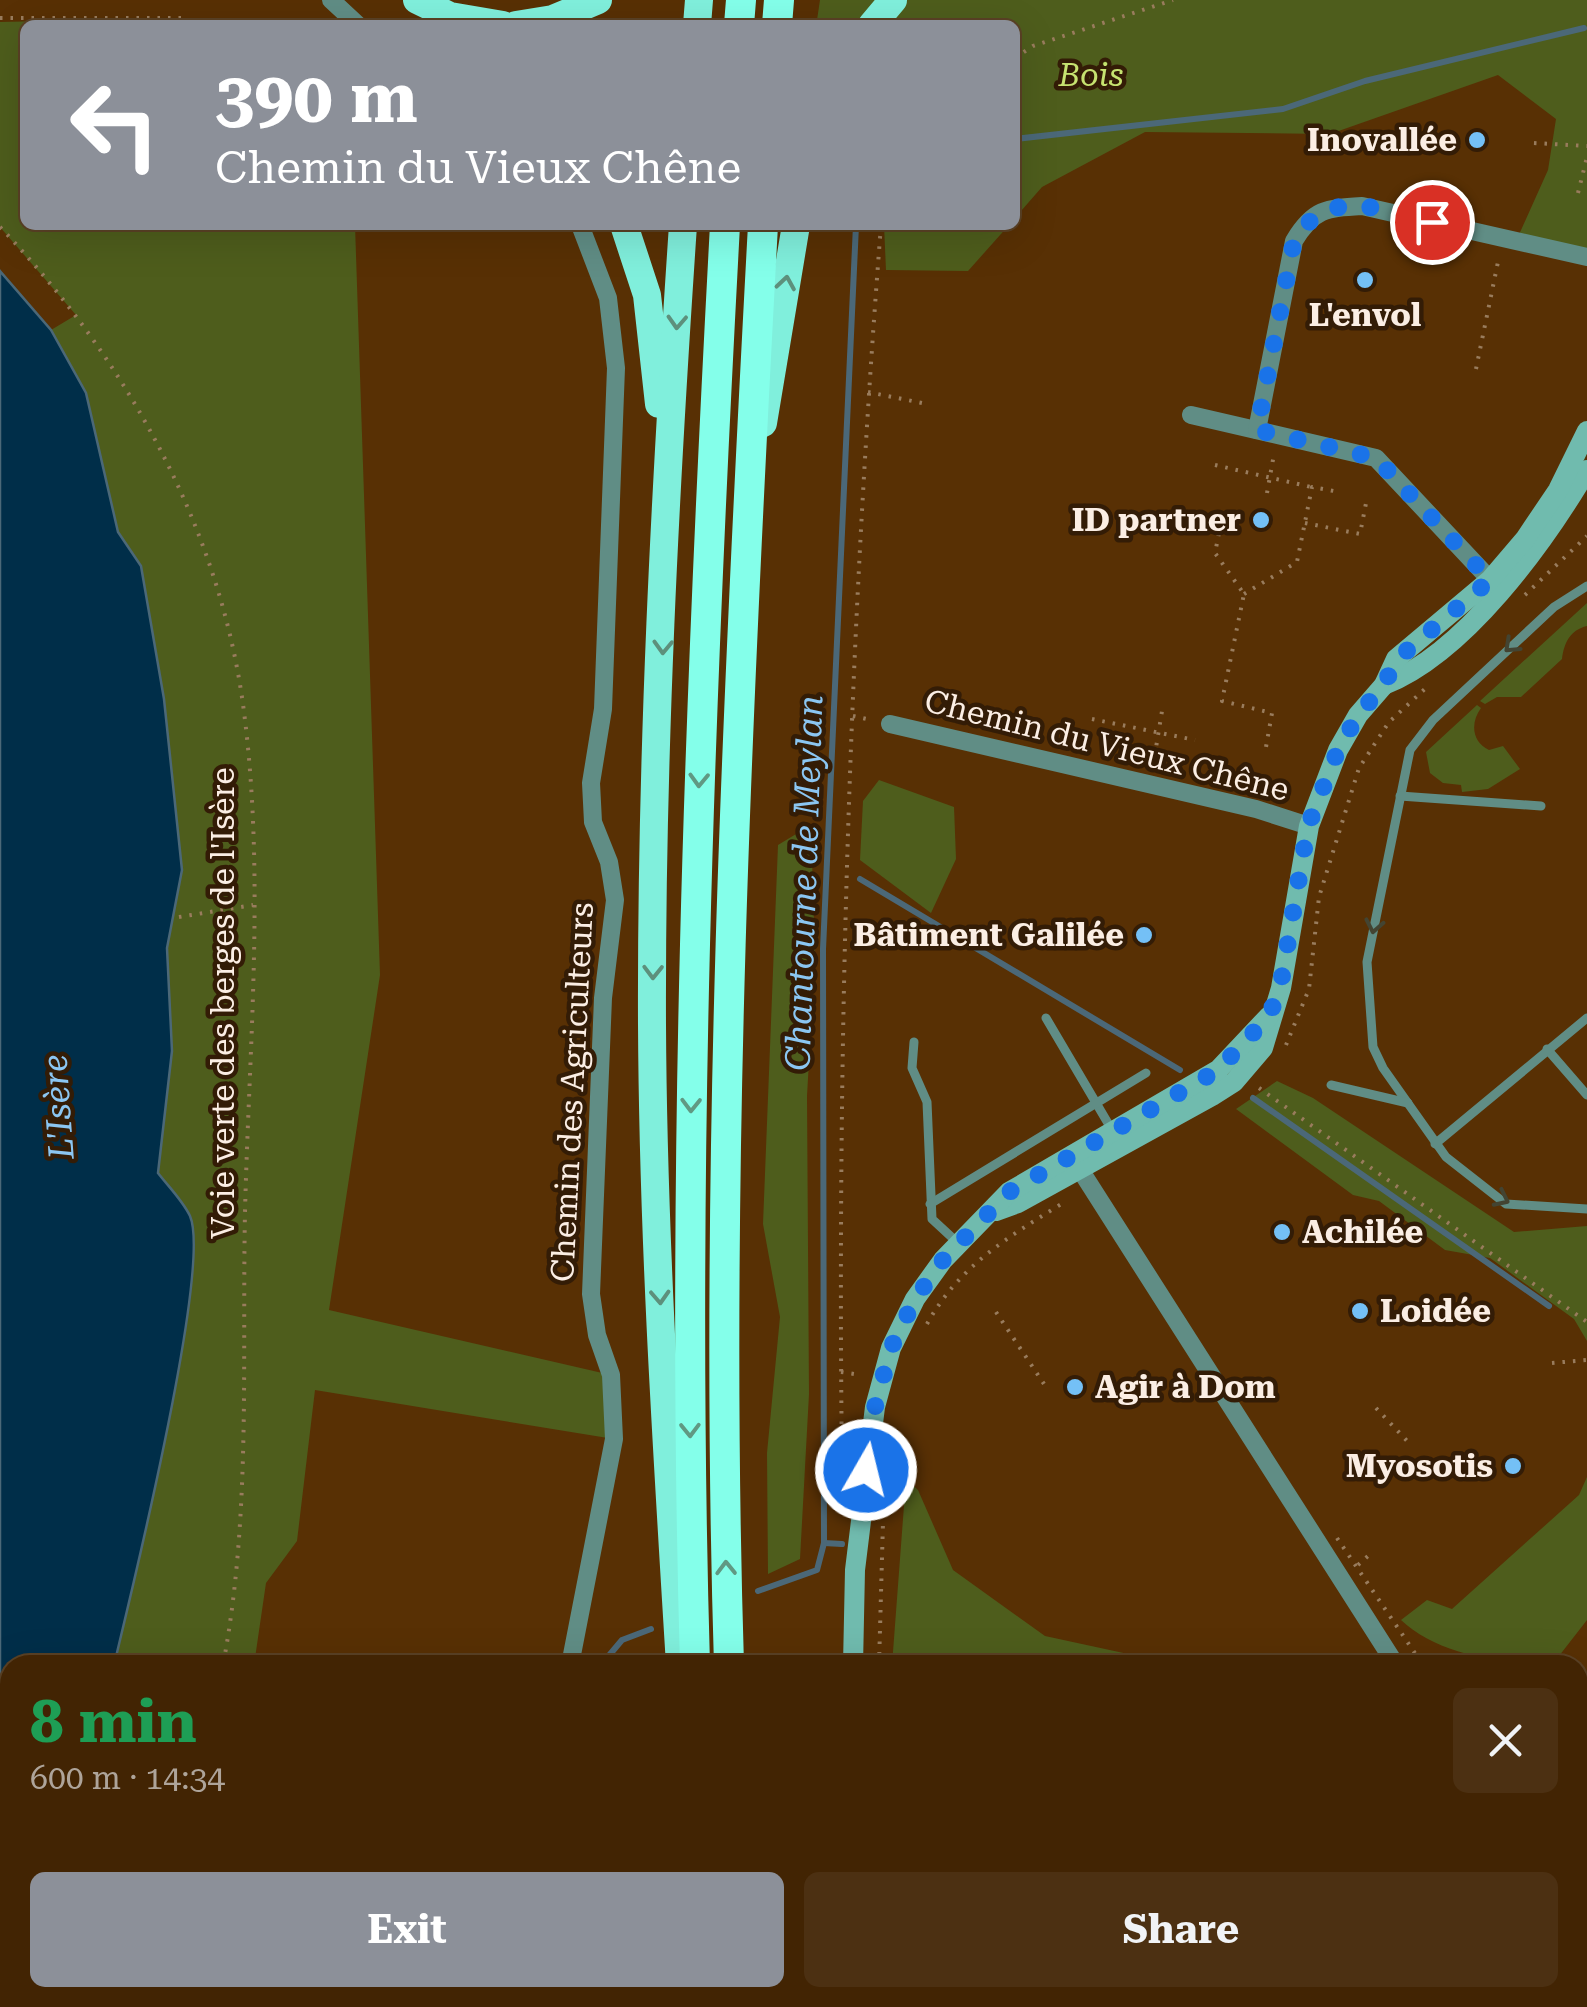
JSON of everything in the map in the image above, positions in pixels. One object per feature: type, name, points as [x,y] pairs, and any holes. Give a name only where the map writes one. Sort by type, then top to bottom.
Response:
[{"type":"highway","points":[[404,0],[423,20]]},
{"type":"highway","points":[[417,0],[450,16],[474,20]]},
{"type":"highway","points":[[547,20],[598,0]]},
{"type":"highway","points":[[876,20],[893,0]]},
{"type":"highway","points":[[626,230],[646,295],[668,495]]},
{"type":"highway","points":[[679,1655],[657,1244],[652,1023],[668,495],[683,230]]},
{"type":"highway","points":[[694,1655],[690,1404],[692,1028],[726,230]]},
{"type":"highway","points":[[729,1655],[723,1217],[747,518],[763,230]]},
{"type":"highway","points":[[747,518],[795,230]]},
{"type":"main road","name":"Chemin du Vieux Chêne","points":[[1496,586],[1558,490],[1587,431]]},
{"type":"main road","name":"Chemin du Vieux Chêne","points":[[853,1655],[855,1570],[881,1378],[915,1299],[958,1244],[996,1210],[1076,1162],[1234,1082],[1263,1048],[1280,988],[1308,826],[1338,750],[1358,715],[1384,685],[1396,660],[1496,586],[1587,470]]},
{"type":"main road","name":"Chemin du Vieux Chêne","points":[[1076,1162],[1113,1132],[1218,1070],[1269,1016]]},
{"type":"street","points":[[331,0],[353,20]]},
{"type":"street","points":[[1257,430],[1294,241],[1308,218],[1333,207],[1362,206],[1587,257]]},
{"type":"street","name":"Chemin des Agriculteurs","points":[[572,1655],[614,1439],[615,1408],[591,1294],[602,998],[615,900],[609,862],[593,822],[591,783],[603,709],[616,368],[608,298],[582,230]]},
{"type":"street","points":[[1191,415],[1376,458],[1496,586]]},
{"type":"street","name":"Chemin du Vieux Chêne","points":[[890,724],[1150,784],[1308,826]]},
{"type":"street","points":[[1076,1162],[1390,1655]]},
{"type":"lane","points":[[1587,586],[1554,606],[1434,720],[1410,750],[1367,962],[1373,1047],[1435,1144],[1484,1190],[1506,1204],[1587,1209]]},
{"type":"lane","points":[[1400,796],[1541,806]]},
{"type":"lane","points":[[1046,1018],[1113,1132]]},
{"type":"lane","points":[[1435,1144],[1587,1018]]},
{"type":"lane","points":[[914,1042],[912,1068],[928,1102],[932,1219],[958,1244]]},
{"type":"lane","points":[[1547,1049],[1587,1095]]},
{"type":"lane","points":[[930,1204],[1146,1074]]},
{"type":"lane","points":[[1332,1085],[1408,1103]]},
{"type":"path","points":[[1020,55],[1033,46],[1173,0]]},
{"type":"path","points":[[0,18],[188,20]]},
{"type":"path","points":[[1534,143],[1587,146]]},
{"type":"path","points":[[1578,193],[1587,156]]},
{"type":"path","name":"Voie verte des berges de l'Isère","points":[[0,227],[76,316],[135,404],[164,456],[210,565],[244,712],[253,905],[240,1476],[234,1587],[224,1655]]},
{"type":"path","points":[[842,1466],[846,854],[880,230]]},
{"type":"path","points":[[1476,369],[1503,238]]},
{"type":"path","points":[[868,392],[927,404]]},
{"type":"path","points":[[1267,493],[1278,435]]},
{"type":"path","points":[[1214,465],[1334,491]]},
{"type":"path","points":[[1266,746],[1272,713],[1222,701],[1244,594],[1297,562],[1312,488]]},
{"type":"path","points":[[1304,523],[1360,534],[1367,498]]},
{"type":"path","points":[[1223,513],[1214,553],[1244,594]]},
{"type":"path","points":[[1150,784],[1162,711]]},
{"type":"path","points":[[1092,720],[1195,740]]},
{"type":"path","points":[[179,917],[253,905]]},
{"type":"path","points":[[1259,1088],[1587,1322]]},
{"type":"path","points":[[925,1328],[960,1275],[991,1248]]},
{"type":"path","points":[[996,1312],[1046,1387]]},
{"type":"path","points":[[1552,1362],[1587,1360]]},
{"type":"path","points":[[1376,1408],[1410,1444]]},
{"type":"path","points":[[879,1655],[884,1512]]},
{"type":"path","points":[[1339,1537],[1416,1655]]},
{"type":"path","points":[[1358,1565],[1368,1556]]},
{"type":"green space","name":"Bois","points":[[820,0],[1587,0],[1587,253],[1517,239],[1548,170],[1556,119],[1498,75],[1330,134],[1145,132],[1042,187],[1020,212],[1020,20],[817,20]]},
{"type":"green space","points":[[183,18],[188,20],[92,20]]},
{"type":"green space","points":[[0,22],[20,22],[20,230],[355,230],[380,975],[329,1310],[611,1375],[614,1439],[315,1390],[297,1541],[266,1583],[255,1655],[116,1655],[167,1433],[190,1298],[194,1247],[190,1216],[158,1173],[172,1051],[167,948],[182,869],[164,699],[141,566],[118,532],[86,393],[51,330],[76,315],[0,227]]},
{"type":"green space","points":[[884,230],[1005,230],[968,271],[886,270]]},
{"type":"green space","points":[[1587,603],[1587,626],[1572,634],[1562,659],[1521,697],[1497,697],[1485,704],[1480,701]]},
{"type":"green space","points":[[1477,705],[1481,708],[1475,720],[1479,742],[1489,750],[1503,746],[1520,769],[1488,789],[1462,792],[1461,785],[1443,783],[1430,773],[1426,752]]},
{"type":"green space","points":[[879,780],[954,807],[956,859],[931,913],[860,860],[863,801]]},
{"type":"green space","points":[[811,825],[815,956],[807,1096],[809,1394],[800,1559],[768,1574],[767,1453],[780,1317],[763,1224],[778,845]]},
{"type":"green space","points":[[1277,1081],[1313,1098],[1514,1232],[1587,1226],[1587,1341],[1574,1319],[1490,1258],[1445,1250],[1379,1201],[1353,1195],[1236,1109]]},
{"type":"green space","points":[[1587,1477],[1587,1620],[1560,1655],[1472,1655],[1433,1641],[1401,1620],[1427,1600],[1452,1609],[1579,1495]]},
{"type":"green space","points":[[906,1479],[918,1490],[953,1570],[1045,1636],[1133,1655],[893,1655]]},
{"type":"water","name":"L'Isère","points":[[0,271],[51,330],[86,393],[118,532],[141,566],[164,699],[182,870],[167,948],[172,1051],[158,1173],[190,1216],[194,1247],[190,1298],[167,1433],[116,1655],[0,1655]]},
{"type":"waterway","points":[[1020,138],[1283,109],[1365,81],[1584,28]]},
{"type":"waterway","name":"Chantourne de Meylan","points":[[758,1591],[817,1570],[824,1543],[823,949],[856,230]]},
{"type":"waterway","points":[[860,879],[1180,1070]]},
{"type":"waterway","points":[[1253,1098],[1549,1306]]},
{"type":"waterway","points":[[824,1543],[842,1544]]},
{"type":"waterway","name":"Chantourne de Meylan","points":[[609,1655],[622,1640],[651,1629]]},
{"type":"place","name":"Inovallée","points":[[1477,140]]},
{"type":"place","name":"L'envol","points":[[1365,280]]},
{"type":"place","name":"ID partner","points":[[1261,520]]},
{"type":"place","name":"Bâtiment Galilée","points":[[1144,935]]},
{"type":"place","name":"Achilée","points":[[1282,1232]]},
{"type":"place","name":"Loidée","points":[[1360,1311]]},
{"type":"place","name":"Agir à Dom","points":[[1075,1387]]},
{"type":"place","name":"Myosotis","points":[[1513,1466]]},
{"type":"route","points":[[866,1470],[875,1407],[891,1348],[915,1299],[943,1260],[996,1210],[1009,1192],[1218,1070],[1269,1016],[1280,988],[1308,826],[1338,750],[1358,715],[1384,685],[1396,660],[1490,580],[1376,458],[1257,430],[1294,241],[1308,218],[1333,207],[1362,206],[1432,222]]}]
